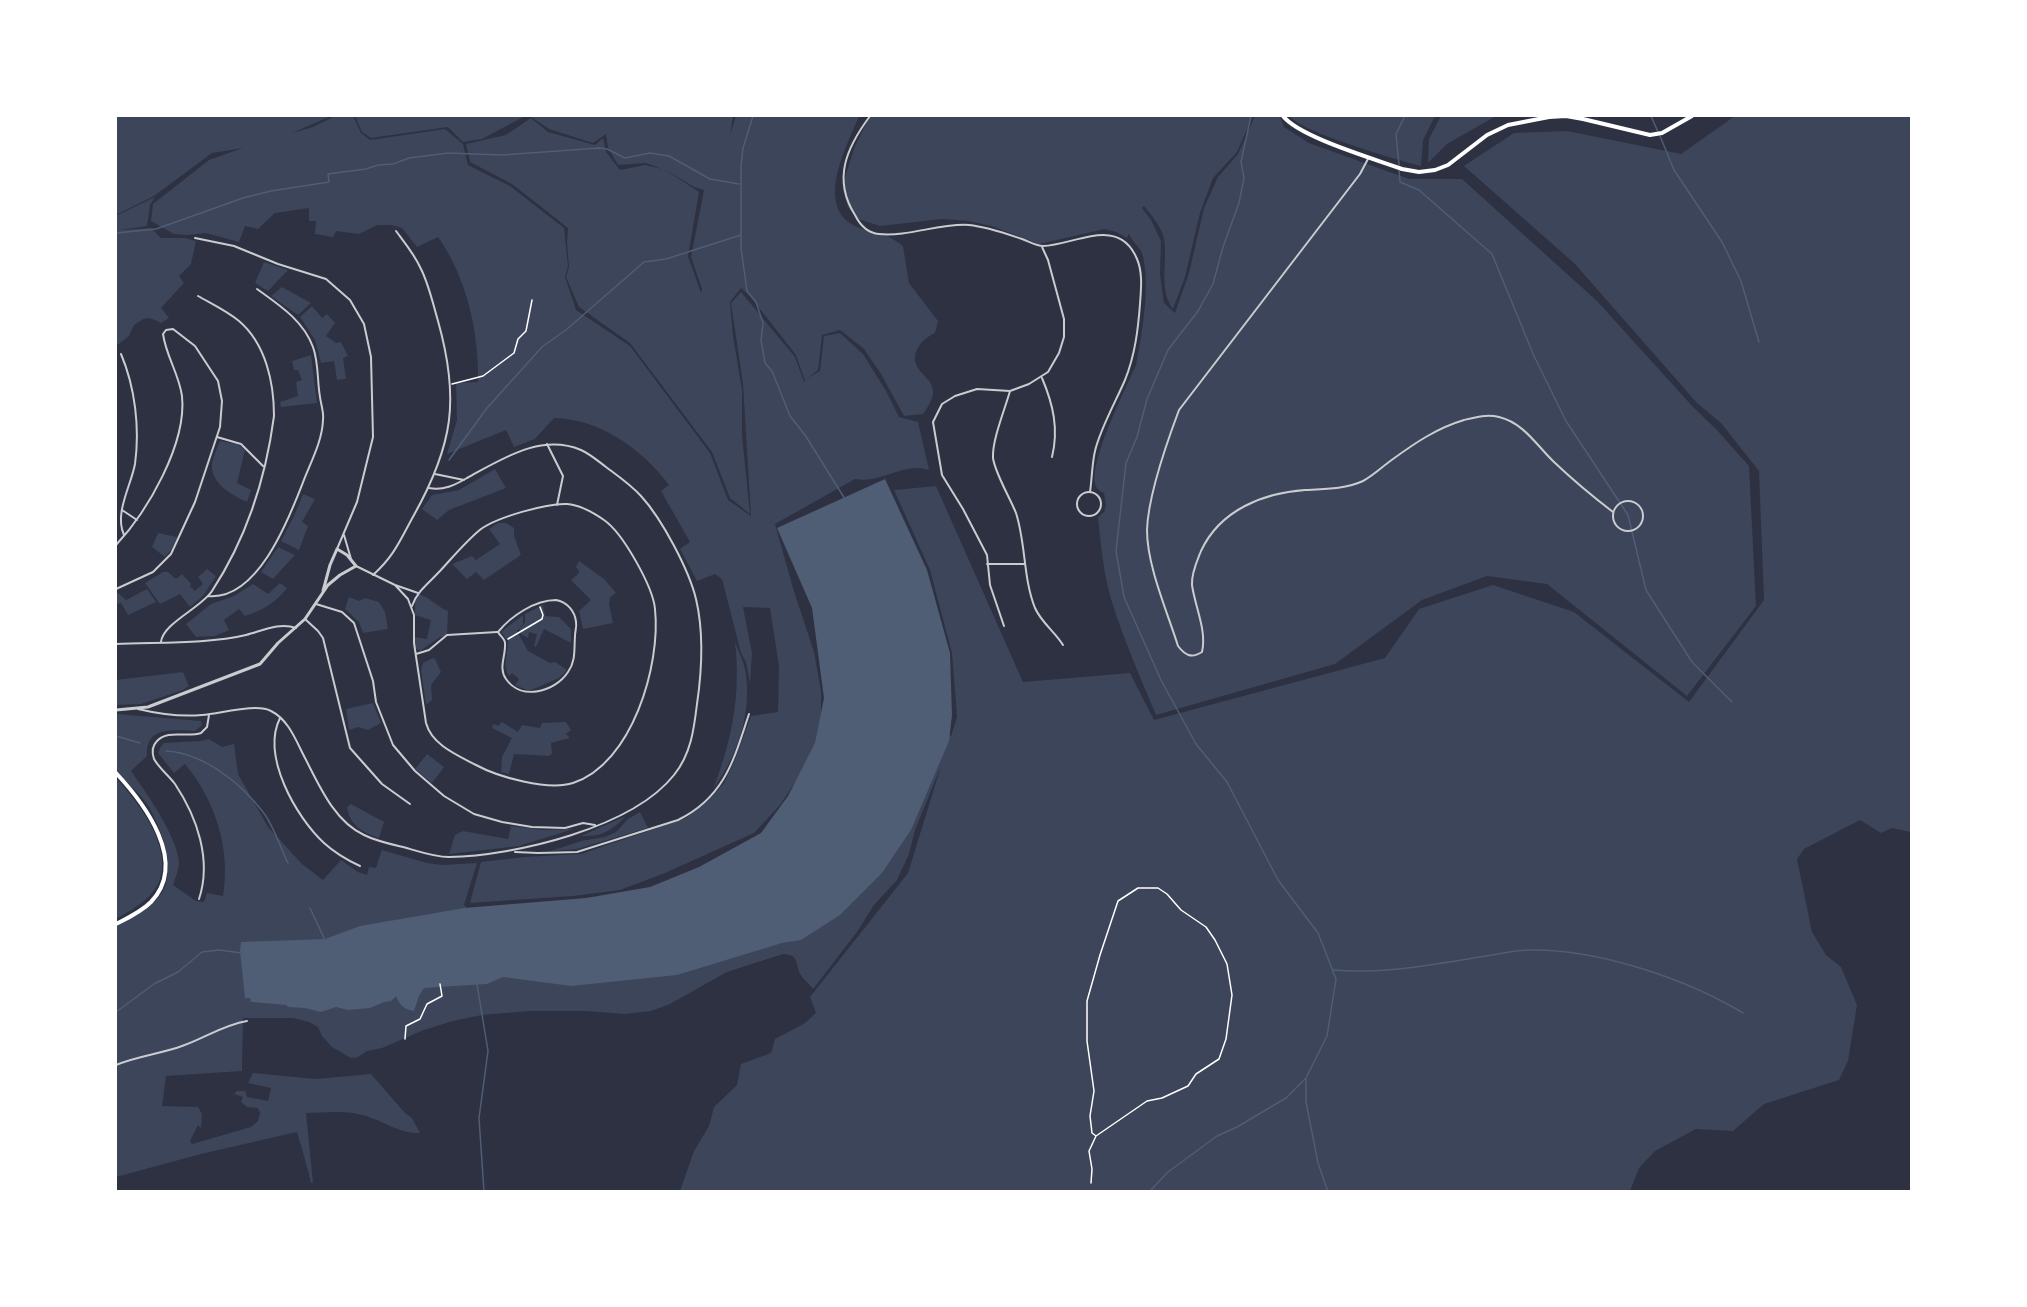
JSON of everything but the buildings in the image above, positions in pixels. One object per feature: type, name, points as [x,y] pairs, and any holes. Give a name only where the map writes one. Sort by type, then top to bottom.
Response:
[{"type":"main road","points":[[1283,116],[1289,123],[1306,133],[1402,169],[1419,172],[1435,170],[1448,165],[1487,135],[1508,125],[1531,120],[1566,116],[1650,135],[1662,133],[1692,116]]},
{"type":"main road","points":[[116,773],[138,798],[152,819],[163,852],[165,870],[161,886],[152,901],[137,913],[116,924]]},
{"type":"street","points":[[870,116],[851,146],[842,177],[844,196],[865,229],[873,233],[893,234],[939,227],[972,226],[989,228],[1042,246],[1099,235],[1116,237],[1132,249],[1140,271],[1137,340],[1126,378],[1095,450],[1090,492]]},
{"type":"street","points":[[1369,157],[1360,174],[1179,410],[1152,500],[1147,532],[1153,565],[1178,646],[1183,653],[1190,656],[1196,656],[1202,652],[1203,636],[1192,584],[1193,573],[1202,549],[1212,533],[1227,517],[1242,507],[1271,495],[1290,491],[1337,488],[1364,481],[1420,439],[1448,425],[1487,415],[1510,420],[1585,490],[1613,512],[1617,526],[1626,531],[1636,528],[1642,520],[1640,506],[1631,501],[1618,504],[1613,512]]},
{"type":"street","points":[[373,575],[394,553],[429,488],[449,427],[451,384],[445,347],[426,281],[413,254],[396,231]]},
{"type":"street","points":[[138,709],[255,666],[266,659],[278,643],[305,619],[323,591],[331,564],[360,491],[373,432],[371,350],[361,317],[350,300],[326,279],[278,264],[234,246],[195,238]]},
{"type":"street","points":[[1004,626],[990,585],[987,555],[942,475],[933,422],[942,404],[955,396],[977,389],[1010,391],[1042,378],[1048,372],[1059,353],[1064,337],[1064,319],[1042,246]]},
{"type":"street","points":[[208,597],[220,597],[237,590],[252,577],[269,556],[294,510],[316,453],[323,423],[317,363],[310,340],[295,318],[257,289]]},
{"type":"street","points":[[161,642],[162,635],[167,629],[208,597],[230,561],[254,504],[274,416],[272,389],[266,363],[254,340],[240,322],[198,296]]},
{"type":"street","points":[[116,545],[137,520],[160,483],[175,442],[182,415],[181,390],[163,333],[173,329],[189,340],[218,381],[222,407],[217,436],[195,502],[171,554],[153,572],[116,589]]},
{"type":"street","points":[[121,354],[131,384],[137,434],[134,471],[120,524],[124,536]]},
{"type":"street","points":[[1042,378],[1052,402],[1055,444],[1052,457]]},
{"type":"street","points":[[1010,391],[993,455],[994,466],[1015,512],[1020,529],[1027,581],[1036,610],[1063,645]]},
{"type":"street","points":[[217,436],[243,445],[263,466]]},
{"type":"street","points":[[116,710],[138,709],[165,714],[209,715],[263,708],[272,711],[290,727],[335,810],[357,831],[376,840],[438,856],[452,857],[513,851],[544,844],[627,810],[660,789],[675,774],[686,757],[694,728],[700,681],[699,618],[695,597],[684,566],[655,515],[641,496],[628,483],[589,454],[570,447],[547,444],[515,454],[452,486],[429,488]]},
{"type":"street","points":[[547,444],[563,476],[556,505]]},
{"type":"street","points":[[435,474],[464,480]]},
{"type":"street","points":[[1090,492],[1100,499],[1100,508],[1095,514],[1087,516],[1080,512],[1077,504],[1082,494],[1090,492]]},
{"type":"street","points":[[395,585],[412,606],[415,620],[414,640],[426,723],[430,733],[441,745],[476,765],[507,777],[555,785],[569,784],[582,779],[609,759],[631,726],[645,689],[654,645],[654,603],[633,557],[613,527],[596,515],[567,504],[556,505],[507,517],[484,528],[469,540],[418,593],[412,606]]},
{"type":"street","points":[[122,510],[137,520]]},
{"type":"street","points":[[344,535],[352,561]]},
{"type":"street","points":[[337,549],[356,566],[395,585],[418,593]]},
{"type":"street","points":[[987,564],[1025,564]]},
{"type":"street","points":[[323,591],[337,577],[356,566]]},
{"type":"street","points":[[416,654],[429,650],[447,635],[498,632],[514,617],[538,604],[550,600],[562,601],[569,607],[576,619],[574,656],[567,674],[558,682],[536,692],[528,693],[519,690],[508,682],[502,672],[505,641],[498,632]]},
{"type":"street","points":[[316,604],[342,612],[354,623],[373,681],[376,702],[393,745],[415,771],[444,796],[474,814],[502,822],[532,827],[565,828],[583,823],[595,825]]},
{"type":"street","points":[[305,619],[323,638],[350,748],[382,784],[410,804]]},
{"type":"street","points":[[116,644],[233,637],[281,625],[296,628]]},
{"type":"street","points":[[513,851],[538,854],[577,852],[688,815],[721,784],[736,754],[749,714]]},
{"type":"street","points":[[199,899],[204,865],[200,838],[182,795],[158,764],[153,750],[156,742],[164,736],[201,733],[208,724],[209,715]]},
{"type":"street","points":[[280,718],[274,737],[274,754],[291,797],[319,838],[336,853],[360,866]]},
{"type":"street","points":[[116,1065],[180,1047],[230,1024],[247,1021]]},
{"type":"path","points":[[451,384],[483,376],[514,352],[518,339],[526,331],[532,300]]},
{"type":"path","points":[[505,641],[542,619],[543,615],[538,604]]},
{"type":"path","points":[[1092,1183],[1089,1151],[1096,1136],[1147,1101],[1162,1098],[1188,1086],[1196,1074],[1219,1059],[1226,1039],[1232,995],[1227,964],[1206,927],[1181,910],[1167,894],[1158,888],[1138,888],[1118,902],[1087,1001],[1087,1041],[1094,1091],[1090,1116],[1092,1132],[1096,1136]]},
{"type":"path","points":[[405,1039],[406,1026],[418,1021],[427,1004],[442,996],[440,984]]},
{"type":"shaded area","points":[[116,116],[331,116],[292,133],[313,127],[335,116],[353,116],[361,133],[370,140],[445,129],[463,144],[468,165],[510,186],[564,228],[568,266],[565,277],[576,310],[630,346],[710,453],[728,500],[751,516],[743,384],[731,303],[741,292],[795,357],[804,382],[796,355],[741,288],[730,302],[742,390],[742,435],[750,514],[730,498],[712,452],[630,343],[579,307],[566,277],[569,267],[568,228],[512,184],[470,162],[466,144],[506,135],[531,118],[548,132],[595,145],[603,138],[606,152],[620,170],[645,165],[662,169],[646,163],[618,165],[608,148],[606,134],[593,143],[549,129],[530,116],[733,116],[730,135],[736,116],[859,116],[838,170],[836,198],[839,210],[852,225],[886,236],[903,246],[909,283],[938,321],[935,333],[918,347],[915,357],[918,368],[932,385],[933,395],[923,414],[904,416],[864,349],[840,330],[822,335],[818,370],[808,378],[820,371],[824,336],[840,333],[863,354],[899,417],[918,422],[929,470],[911,468],[865,480],[855,479],[775,524],[814,652],[821,691],[821,724],[816,744],[804,769],[780,805],[754,833],[665,873],[620,890],[573,896],[470,903],[481,862],[581,854],[686,818],[710,799],[724,783],[751,716],[778,712],[779,667],[770,608],[743,607],[752,653],[750,683],[722,579],[715,574],[697,581],[680,549],[690,542],[661,491],[669,485],[633,448],[603,430],[588,424],[554,418],[535,439],[514,447],[506,430],[447,454],[457,420],[456,383],[478,382],[478,363],[473,325],[464,288],[457,270],[438,237],[417,247],[402,228],[391,225],[377,225],[359,234],[336,231],[333,237],[315,234],[316,221],[309,221],[309,208],[275,213],[258,229],[245,226],[239,242],[206,233],[174,234],[151,221],[153,204],[209,160],[243,148],[212,153],[154,196],[116,215]],"holes":[[[664,169],[694,187],[704,190],[691,257],[702,289],[701,293],[688,256],[699,192]]]},
{"type":"shaded area","points":[[355,116],[525,116],[482,139],[463,142],[448,127],[371,138],[362,132]]},
{"type":"shaded area","points":[[870,116],[1253,116],[1237,152],[1213,178],[1200,213],[1185,277],[1173,309],[1166,293],[1163,235],[1150,213],[1144,206],[1142,208],[1151,220],[1161,241],[1160,275],[1164,303],[1175,313],[1189,273],[1204,208],[1218,177],[1238,154],[1255,116],[1280,116],[1284,127],[1309,143],[1409,179],[1462,179],[1597,301],[1749,466],[1756,606],[1687,696],[1547,584],[1487,576],[1422,600],[1335,664],[1156,715],[1126,643],[1108,589],[1098,517],[1104,512],[1106,505],[1104,493],[1097,489],[1095,478],[1101,447],[1136,365],[1146,294],[1145,265],[1142,253],[1129,234],[1127,238],[1105,229],[1039,244],[992,226],[968,221],[942,219],[880,226],[858,219],[848,207],[843,188],[855,146]]},
{"type":"shaded area","points":[[1290,116],[1435,116],[1423,140],[1421,166],[1329,137],[1297,122]]},
{"type":"shaded area","points":[[1441,116],[1496,116],[1447,144],[1428,163],[1429,139]]},
{"type":"shaded area","points":[[1735,116],[1911,116],[1911,836],[1910,832],[1892,828],[1881,833],[1860,820],[1804,849],[1797,859],[1812,932],[1826,955],[1841,967],[1857,1005],[1848,1061],[1839,1080],[1764,1104],[1733,1131],[1696,1129],[1655,1151],[1639,1168],[1630,1191],[680,1191],[694,1151],[709,1126],[714,1107],[737,1085],[741,1064],[771,1053],[775,1039],[805,1023],[816,1013],[810,997],[908,873],[941,766],[915,830],[909,854],[897,880],[874,905],[857,932],[813,989],[800,974],[794,958],[783,954],[727,972],[670,1004],[651,1011],[625,1014],[529,1011],[482,1015],[424,1030],[351,1058],[332,1047],[322,1036],[318,1027],[309,1022],[293,1018],[243,1018],[242,1071],[166,1076],[162,1106],[198,1107],[202,1114],[201,1128],[198,1125],[190,1141],[192,1144],[251,1127],[258,1121],[260,1113],[258,1108],[247,1107],[241,1102],[243,1097],[234,1094],[237,1091],[245,1091],[247,1097],[268,1101],[271,1088],[248,1083],[253,1073],[316,1079],[371,1074],[412,1118],[420,1133],[398,1129],[355,1113],[306,1113],[313,1183],[311,1183],[297,1132],[201,1154],[116,1177],[116,926],[140,913],[157,900],[166,885],[168,863],[163,839],[150,809],[116,771],[116,714],[201,721],[202,725],[195,731],[170,731],[156,735],[148,746],[147,756],[131,771],[173,841],[179,863],[173,885],[196,901],[204,902],[207,893],[223,896],[225,861],[218,826],[205,793],[185,764],[174,773],[158,753],[164,743],[209,739],[222,747],[234,744],[238,774],[268,827],[302,864],[323,880],[341,860],[358,872],[367,875],[369,867],[376,868],[382,850],[427,863],[443,865],[477,863],[464,905],[505,948],[724,940],[943,732],[951,736],[957,717],[952,653],[930,570],[894,490],[936,486],[1023,682],[1130,673],[1154,720],[1385,658],[1419,609],[1493,585],[1574,612],[1689,702],[1764,600],[1759,471],[1721,423],[1697,403],[1575,264],[1464,166],[1514,133],[1567,131],[1681,154]]},
{"type":"shaded area","points":[[155,197],[150,205],[147,226],[119,230],[151,228],[161,238],[185,238],[196,241],[191,264],[179,276],[184,283],[161,308],[169,318],[161,323],[150,318],[143,319],[134,325],[129,336],[116,346],[116,216]]},
{"type":"shaded area","points":[[264,262],[288,270],[268,291],[255,283]]},
{"type":"shaded area","points":[[282,287],[311,303],[298,315],[271,296]]},
{"type":"shaded area","points":[[312,306],[322,318],[327,314],[335,323],[326,336],[336,343],[341,342],[348,356],[343,358],[346,379],[337,380],[334,361],[321,363],[315,340],[300,317]]},
{"type":"shaded area","points":[[311,355],[317,403],[281,407],[280,402],[298,396],[296,382],[302,380],[298,370],[294,370],[292,361]]},
{"type":"shaded area","points":[[220,441],[237,444],[245,450],[237,483],[251,490],[247,502],[223,488],[212,471],[214,455]]},
{"type":"shaded area","points":[[495,469],[506,488],[449,510],[437,520],[422,509],[432,495],[459,490]]},
{"type":"shaded area","points":[[885,479],[927,570],[950,653],[952,715],[949,741],[911,830],[882,873],[840,915],[801,940],[782,943],[677,975],[571,986],[503,977],[487,984],[424,988],[414,1011],[403,1006],[396,996],[391,1001],[370,1008],[348,1010],[336,1007],[321,1012],[286,1005],[251,1002],[250,998],[245,998],[241,942],[325,939],[360,926],[464,908],[586,898],[650,887],[699,867],[761,833],[788,796],[815,743],[824,698],[812,608],[777,528]]},
{"type":"shaded area","points":[[303,494],[315,499],[302,522],[308,526],[299,550],[281,541]]},
{"type":"shaded area","points":[[498,523],[506,523],[514,528],[514,536],[521,555],[484,580],[476,572],[467,579],[452,564],[472,556],[476,560],[500,544],[489,529]]},
{"type":"shaded area","points":[[158,533],[177,537],[165,557],[152,547]]},
{"type":"shaded area","points":[[278,547],[295,555],[273,579],[261,572]]},
{"type":"shaded area","points":[[579,561],[604,579],[616,593],[610,597],[609,604],[613,623],[583,629],[579,611],[591,600],[571,580],[578,574],[576,567]]},
{"type":"shaded area","points":[[207,569],[216,576],[203,596],[190,607],[180,594],[160,604],[145,583],[163,572],[168,572],[176,579],[182,574],[195,591],[203,584],[198,577]]},
{"type":"shaded area","points":[[280,583],[287,588],[268,605],[245,616],[239,609],[224,620],[229,630],[215,636],[196,637],[186,624],[211,604],[234,596],[253,584],[268,594]]},
{"type":"shaded area","points":[[147,589],[156,602],[128,615],[121,603],[116,604],[118,593],[126,600]]},
{"type":"shaded area","points":[[418,594],[448,611],[447,636],[440,637],[420,651],[415,648],[413,637],[427,639],[431,620],[415,615],[415,599]]},
{"type":"shaded area","points":[[349,597],[359,601],[365,598],[379,602],[385,612],[388,629],[363,633],[359,622],[345,609]]},
{"type":"shaded area","points":[[543,605],[545,616],[559,617],[571,629],[571,643],[544,629],[536,647],[534,646],[537,634],[529,632],[528,638],[521,634],[519,629],[525,623],[525,614]]},
{"type":"shaded area","points":[[523,615],[523,624],[517,631],[528,651],[550,663],[555,662],[567,670],[559,678],[529,691],[515,685],[519,679],[512,673],[509,676],[507,672],[508,641],[501,632]]},
{"type":"shaded area","points":[[735,642],[745,669],[747,700],[745,716],[730,762],[713,789],[730,735],[736,699]]},
{"type":"shaded area","points":[[433,658],[441,672],[431,685],[432,700],[426,705],[421,670],[423,663]]},
{"type":"shaded area","points":[[183,672],[189,686],[183,690],[141,704],[116,705],[116,680]]},
{"type":"shaded area","points":[[373,703],[381,723],[368,730],[358,727],[349,730],[346,709]]},
{"type":"shaded area","points":[[502,722],[518,732],[522,725],[540,728],[542,723],[566,722],[571,730],[566,734],[570,738],[551,743],[552,754],[549,756],[514,754],[509,774],[501,772],[502,757],[512,738],[492,728],[493,724],[498,726]]},
{"type":"shaded area","points":[[427,754],[444,767],[432,783],[415,769]]},
{"type":"shaded area","points":[[116,778],[152,827],[162,856],[162,870],[158,884],[150,895],[139,905],[116,919]]},
{"type":"shaded area","points":[[351,804],[384,822],[379,838],[362,831],[354,824],[347,807]]},
{"type":"shaded area","points":[[640,812],[648,828],[577,849],[551,851],[581,841],[605,837],[616,832],[628,819]]},
{"type":"shaded area","points":[[626,816],[606,832],[581,836]]},
{"type":"shaded area","points":[[511,826],[542,830],[574,829],[519,846],[449,854],[455,835],[463,831],[508,839]]},
{"type":"waterway","points":[[753,116],[743,148],[741,166],[741,248],[747,291],[756,302],[763,323],[761,340],[765,363],[772,371],[790,416],[805,435],[845,499]]},
{"type":"waterway","points":[[1251,116],[1241,162],[1244,178],[1239,203],[1213,284],[1198,311],[1168,350],[1147,399],[1137,437],[1126,463],[1116,551],[1124,597],[1161,680],[1196,744],[1227,782],[1278,880],[1318,933],[1336,979],[1327,1036],[1306,1078],[1306,1102],[1318,1163],[1328,1192]]},
{"type":"waterway","points":[[1399,165],[1396,134],[1405,116]]},
{"type":"waterway","points":[[1651,116],[1658,132]]},
{"type":"waterway","points":[[1660,136],[1674,170],[1722,242],[1741,281],[1759,342]]},
{"type":"waterway","points":[[116,233],[156,229],[243,198],[329,182],[328,174],[448,153],[502,155],[599,148],[607,149],[625,158],[650,153],[669,156],[710,179],[739,184]]},
{"type":"waterway","points":[[1399,170],[1400,182],[1419,190],[1492,254],[1534,356],[1566,421],[1628,515],[1646,590],[1692,662],[1732,702]]},
{"type":"waterway","points":[[449,460],[487,408],[542,347],[567,329],[644,262],[666,259],[741,235]]},
{"type":"waterway","points":[[116,736],[140,743]]},
{"type":"waterway","points":[[166,751],[194,757],[220,771],[244,791],[267,818],[288,863]]},
{"type":"waterway","points":[[310,908],[325,940]]},
{"type":"waterway","points":[[116,1012],[154,984],[178,972],[202,952],[219,950],[242,953]]},
{"type":"waterway","points":[[1334,970],[1389,970],[1517,951],[1556,951],[1612,960],[1668,977],[1743,1013]]},
{"type":"waterway","points":[[477,984],[488,1051],[479,1118],[484,1192]]},
{"type":"waterway","points":[[1149,1192],[1168,1172],[1217,1136],[1286,1098],[1305,1079]]}]
